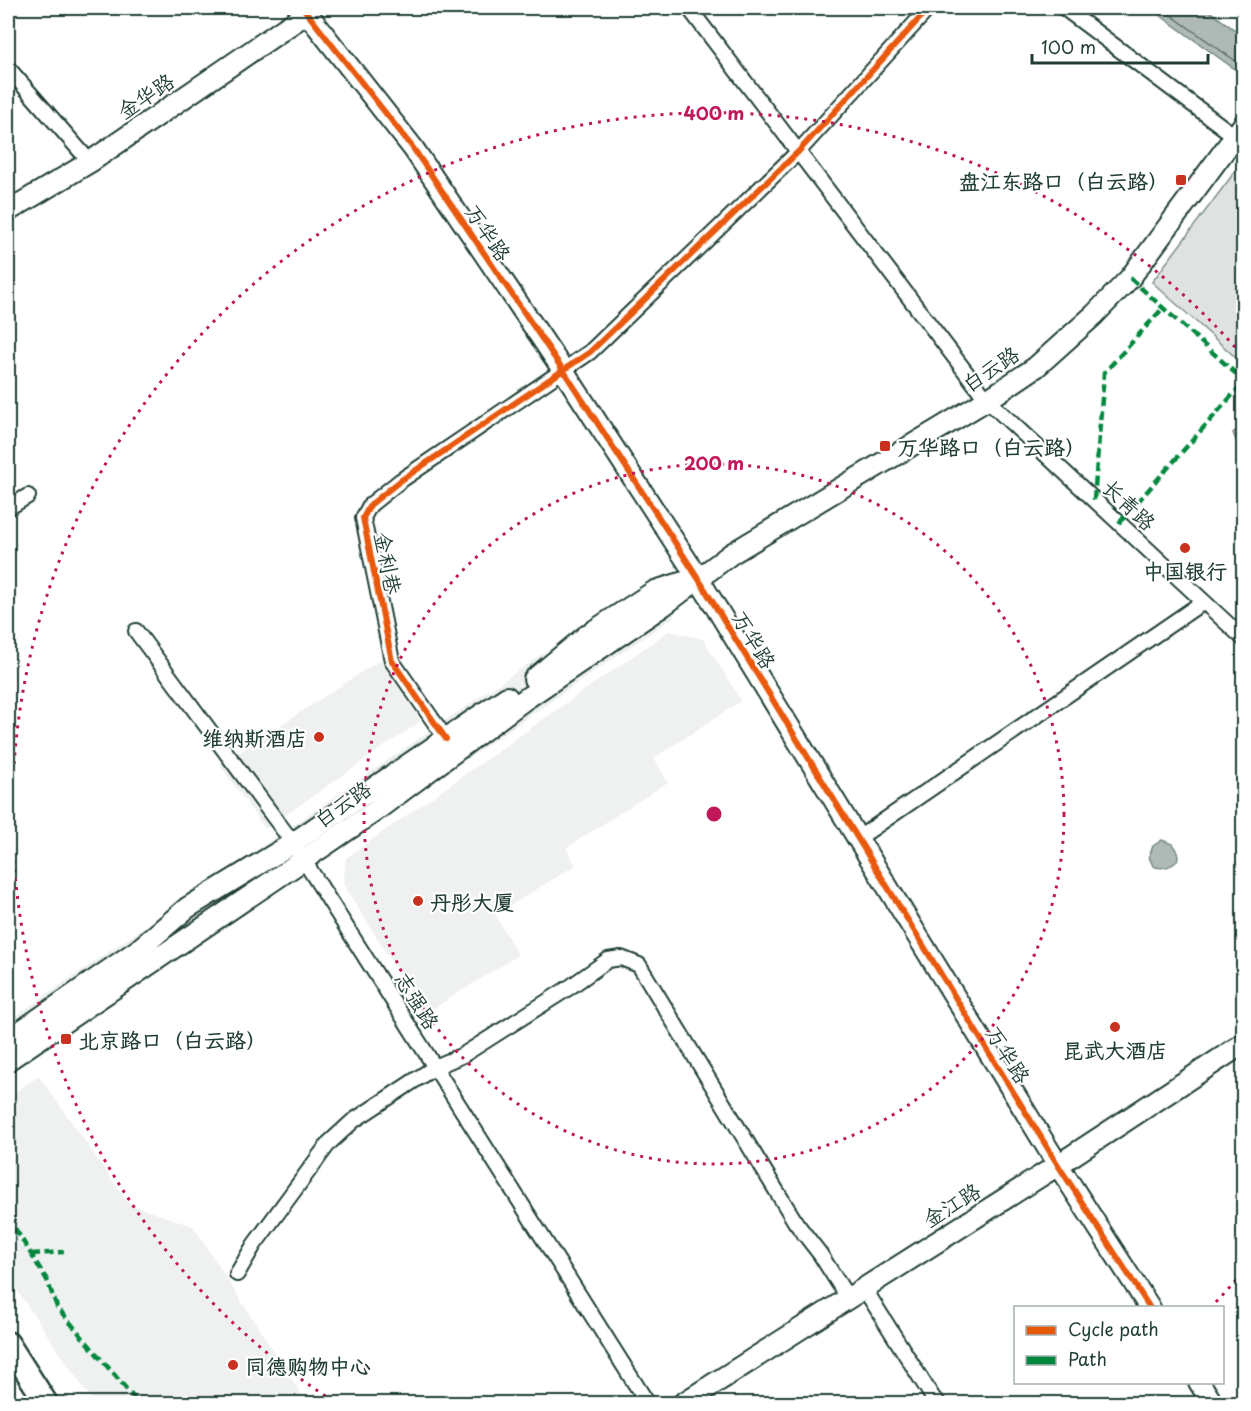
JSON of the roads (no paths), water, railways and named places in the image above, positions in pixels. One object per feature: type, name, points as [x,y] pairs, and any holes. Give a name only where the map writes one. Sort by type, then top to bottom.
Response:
[{"type":"main road","points":[[8,1343],[47,1404]]},
{"type":"street","name":"长青路","points":[[689,8],[987,400],[1244,639]]},
{"type":"street","points":[[563,370],[590,352],[798,152],[929,8]]},
{"type":"street","points":[[1065,8],[1240,134]]},
{"type":"street","name":"金华路","points":[[8,211],[90,162],[308,9]]},
{"type":"street","name":"万华路","points":[[308,9],[413,148],[563,370],[699,578],[1058,1165],[1149,1306]]},
{"type":"street","points":[[8,68],[90,162]]},
{"type":"street","name":"白云路","points":[[8,1040],[138,950],[187,909],[374,812],[524,700],[664,605],[731,554],[987,400],[1036,367],[1094,315],[1130,278],[1240,134]]},
{"type":"street","name":"金利巷","points":[[446,739],[392,661],[363,518],[370,505],[400,481],[563,370]]},
{"type":"street","points":[[8,508],[28,496]]},
{"type":"street","name":"白云路","points":[[8,1060],[298,851],[446,739],[546,670],[586,636],[655,591],[699,578]]},
{"type":"street","points":[[857,839],[1203,602]]},
{"type":"street","name":"志强路","points":[[136,631],[298,851],[648,1404]]},
{"type":"street","points":[[237,1274],[254,1245],[329,1143],[353,1121],[435,1067],[463,1055],[608,960],[621,958],[639,964],[796,1223],[820,1254],[856,1293],[939,1404]]},
{"type":"street","name":"金江路","points":[[682,1404],[1058,1165],[1244,1043]]},
{"type":"street","points":[[1200,1384],[1213,1404]]},
{"type":"water","points":[[1150,8],[1205,8],[1243,36],[1243,75]]},
{"type":"water","points":[[1243,424],[1243,451],[1233,433]]},
{"type":"water","points":[[1162,840],[1172,844],[1177,852],[1177,860],[1165,867],[1153,866],[1149,857],[1153,846]]},
{"type":"place","name":"盘江东路口（白云路）","points":[[1181,180]]},
{"type":"place","name":"万华路口（白云路）","points":[[885,446]]},
{"type":"place","name":"中国银行","points":[[1185,548]]},
{"type":"place","name":"维纳斯酒店","points":[[319,737]]},
{"type":"place","name":"丹彤大厦","points":[[418,901]]},
{"type":"place","name":"昆武大酒店","points":[[1115,1027]]},
{"type":"place","name":"北京路口（白云路）","points":[[66,1039]]},
{"type":"place","name":"同德购物中心","points":[[233,1365]]}]
